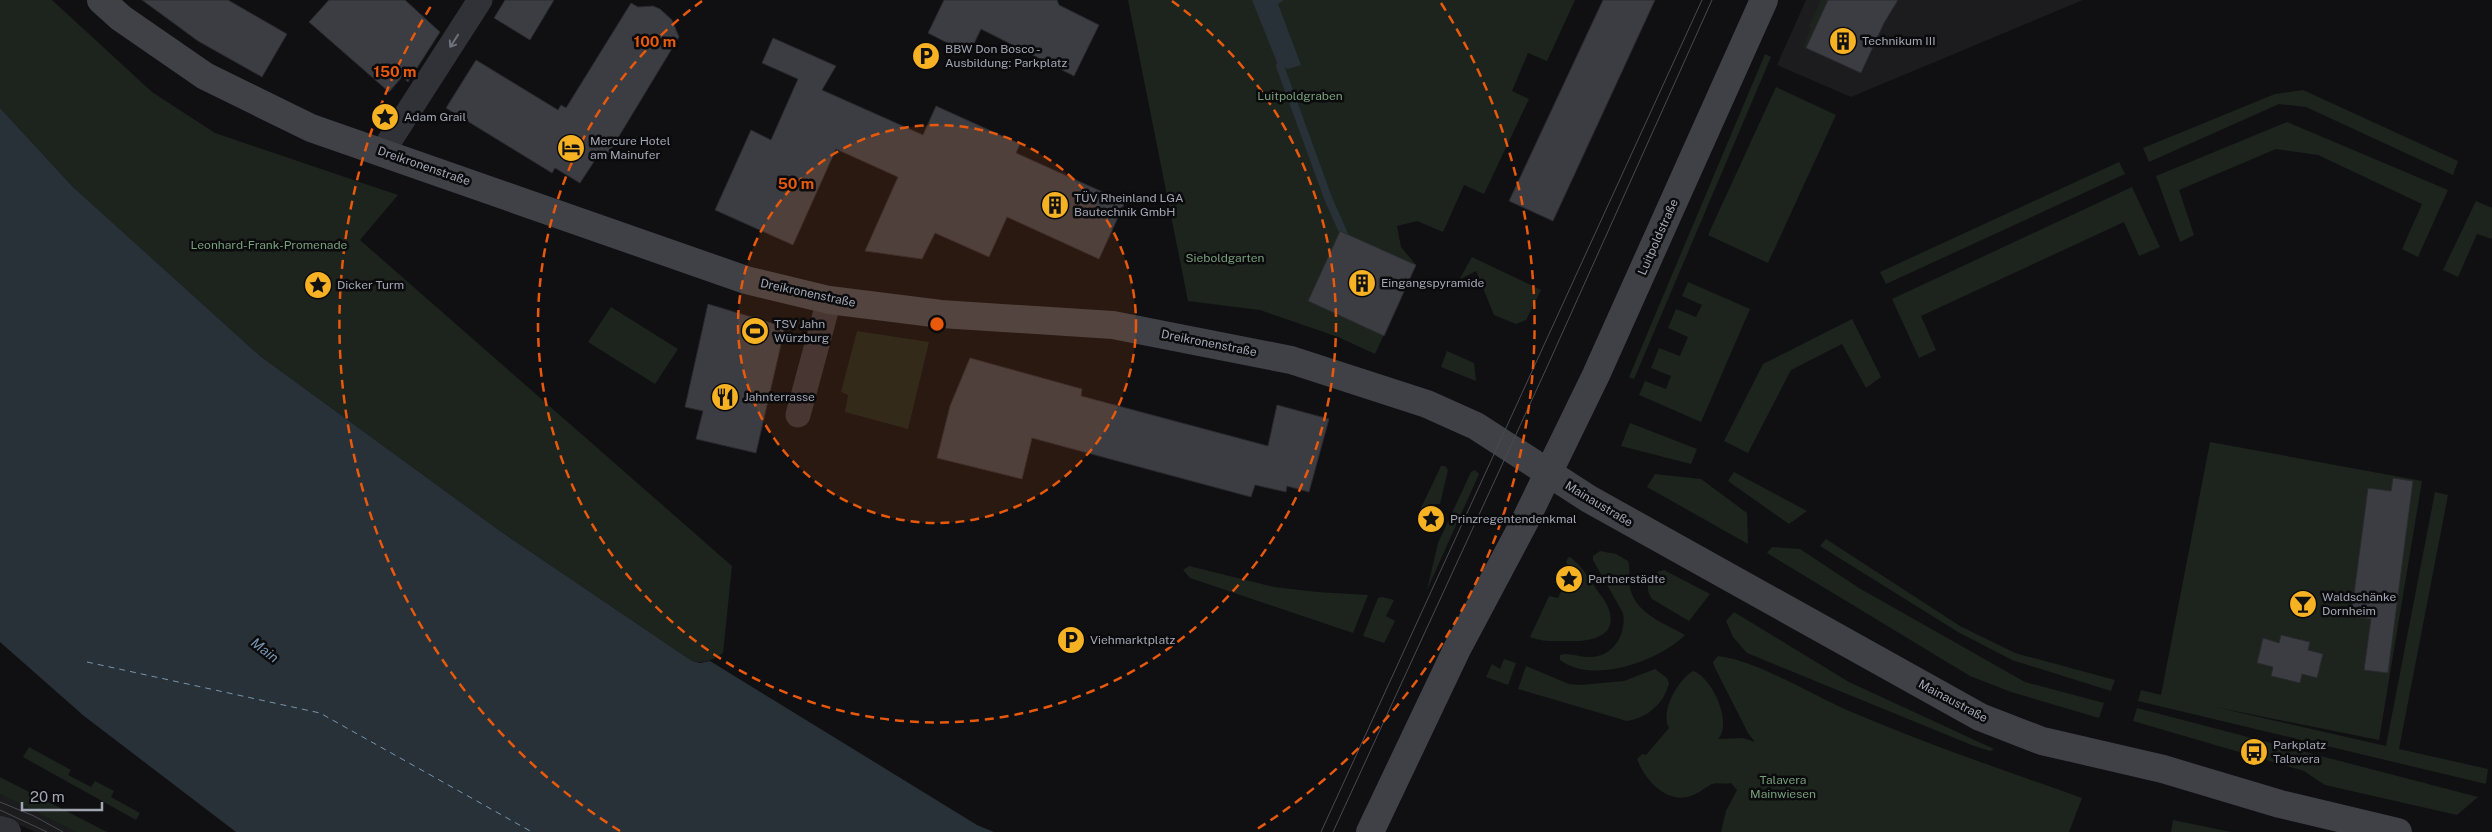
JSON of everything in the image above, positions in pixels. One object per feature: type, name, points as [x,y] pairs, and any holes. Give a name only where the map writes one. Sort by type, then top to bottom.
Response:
[{"type":"main road","name":"Dreikronenstraße","points":[[101,0],[165,50],[205,76],[311,128],[383,151],[712,269],[746,280],[830,300],[941,314],[1113,325],[1269,355],[1427,404],[1476,426],[1548,472]]},
{"type":"main road","name":"Luitpoldstraße","points":[[1370,832],[1457,649],[1519,532],[1606,354],[1764,0]]},
{"type":"main road","name":"Mainaustraße","points":[[1548,472],[1589,499],[1980,717],[2042,741],[2163,769],[2280,804],[2398,832]]},
{"type":"street","points":[[383,151],[480,0]]},
{"type":"street","points":[[798,415],[830,300]]},
{"type":"street","points":[[0,830],[7,832]]},
{"type":"shaded area","points":[[1806,0],[2083,0],[1851,97],[1777,65]]},
{"type":"shaded area","points":[[0,794],[76,832],[35,832],[0,816]]},
{"type":"green space","name":"Leonhard-Frank-Promenade","points":[[0,0],[52,0],[152,92],[215,133],[398,195],[360,240],[732,566],[723,653],[709,661],[692,661],[500,531],[260,356],[73,187],[0,108]]},
{"type":"green space","points":[[1128,0],[1575,0],[1547,61],[1528,53],[1512,91],[1529,99],[1484,194],[1464,185],[1443,232],[1417,221],[1397,226],[1401,247],[1416,265],[1375,354],[1338,337],[1260,310],[1188,301]]},
{"type":"green space","points":[[1821,0],[1828,0],[1806,48],[1803,47],[1811,28],[1809,27]]},
{"type":"green space","points":[[1765,54],[1771,57],[1634,379],[1629,377]]},
{"type":"green space","points":[[1776,87],[1836,115],[1768,263],[1708,235]]},
{"type":"green space","points":[[2303,90],[2458,161],[2453,175],[2306,107],[2279,104],[2149,162],[2143,148],[2275,94]]},
{"type":"green space","points":[[2287,122],[2448,190],[2418,257],[2402,249],[2422,204],[2318,155],[2276,149],[2179,190],[2194,235],[2180,242],[2156,176]]},
{"type":"green space","points":[[2119,162],[2125,174],[1886,284],[1880,272]]},
{"type":"green space","points":[[2132,187],[2160,247],[2139,256],[2124,222],[1921,316],[1936,350],[1919,358],[1892,299]]},
{"type":"green space","points":[[2476,201],[2492,208],[2492,239],[2477,234],[2458,277],[2443,270]]},
{"type":"green space","points":[[1472,257],[1541,290],[1526,320],[1516,324],[1494,315],[1476,271],[1459,280]]},
{"type":"green space","points":[[1688,282],[1750,309],[1701,422],[1639,395],[1645,381],[1666,389],[1671,376],[1651,368],[1659,348],[1680,356],[1688,337],[1668,328],[1676,309],[1696,317],[1702,305],[1682,296]]},
{"type":"green space","points":[[611,307],[678,349],[655,384],[588,342]]},
{"type":"green space","points":[[1852,319],[1881,377],[1866,388],[1842,344],[1791,370],[1748,453],[1724,441],[1763,364]]},
{"type":"green space","points":[[857,331],[929,342],[908,429],[845,412],[848,395],[841,392]]},
{"type":"green space","points":[[1447,351],[1474,363],[1476,381],[1441,367]]},
{"type":"green space","points":[[1630,423],[1697,449],[1691,464],[1621,446]]},
{"type":"green space","points":[[2210,442],[2422,481],[2379,740],[2215,707],[2386,746],[2435,492],[2448,495],[2399,749],[2488,769],[2486,784],[2138,701],[2141,690],[2161,695]]},
{"type":"green space","points":[[1441,466],[1445,466],[1448,470],[1440,504],[1429,504],[1420,510]]},
{"type":"green space","points":[[1475,470],[1479,474],[1427,590],[1438,543],[1471,472]]},
{"type":"green space","points":[[1734,472],[1807,511],[1789,524],[1728,481]]},
{"type":"green space","points":[[1655,474],[1701,479],[1747,513],[1748,544],[1647,487]]},
{"type":"green space","points":[[1826,539],[1960,626],[2015,653],[2115,680],[2111,691],[2012,660],[1958,632],[1820,546]]},
{"type":"green space","points":[[1772,547],[1800,549],[1859,588],[2025,682],[2104,703],[2099,718],[2011,692],[1970,676],[1767,553]]},
{"type":"green space","points":[[1600,551],[1616,554],[1628,561],[1630,588],[1638,605],[1652,617],[1685,635],[1674,645],[1643,661],[1607,670],[1590,670],[1574,667],[1560,660],[1560,655],[1567,654],[1596,657],[1604,654],[1616,644],[1623,629],[1623,613],[1593,560],[1593,556]]},
{"type":"green space","points":[[1570,557],[1585,572],[1606,604],[1611,622],[1608,628],[1604,634],[1583,641],[1548,641],[1530,637],[1549,596],[1558,598],[1571,570],[1566,562]]},
{"type":"green space","points":[[1189,566],[1274,587],[1368,595],[1353,633],[1190,578],[1183,570]]},
{"type":"green space","points":[[1664,570],[1710,594],[1689,621],[1652,599],[1649,594],[1648,585],[1651,577]]},
{"type":"green space","points":[[1378,598],[1394,600],[1386,616],[1395,621],[1384,643],[1363,636]]},
{"type":"green space","points":[[1734,612],[1849,682],[1994,749],[1990,751],[1974,746],[1747,653],[1733,637],[1726,621]]},
{"type":"green space","name":"Talavera Mainwiesen","points":[[1718,656],[1734,659],[1769,672],[1882,725],[2082,798],[2069,832],[1721,832],[1726,811],[1737,790],[1731,783],[1712,784],[1687,797],[1670,796],[1650,781],[1637,759],[1642,754],[1646,755],[1669,728],[1667,721],[1668,706],[1681,682],[1693,671],[1707,682],[1718,701],[1723,722],[1722,732],[1718,739],[1743,738],[1755,742],[1748,733],[1715,668],[1713,662]]},
{"type":"green space","points":[[1504,659],[1516,663],[1508,685],[1486,677],[1492,664],[1500,669]]},
{"type":"green space","points":[[1526,666],[1569,684],[1581,685],[1624,681],[1655,669],[1667,678],[1669,683],[1667,691],[1654,709],[1641,717],[1627,721],[1518,689]]},
{"type":"green space","points":[[2137,708],[2478,797],[2457,815],[2325,785],[2304,771],[2133,721]]},
{"type":"green space","points":[[29,747],[71,770],[68,775],[91,787],[95,781],[114,791],[111,797],[140,813],[136,820],[23,757]]},
{"type":"green space","points":[[0,777],[107,832],[76,832],[0,794]]},
{"type":"green space","points":[[2173,820],[2231,832],[2171,832]]},
{"type":"water","points":[[1252,0],[1284,0],[1278,4],[1301,65],[1288,69],[1278,65]]},
{"type":"water","name":"Main","points":[[0,108],[73,187],[260,356],[500,531],[692,661],[700,663],[710,661],[977,825],[994,832],[236,832],[84,716],[0,642]]},
{"type":"building","points":[[142,0],[228,0],[287,34],[262,77],[198,41]]},
{"type":"building","points":[[329,0],[405,0],[440,32],[408,82],[402,77],[389,92],[309,22]]},
{"type":"building","points":[[505,0],[554,0],[530,40],[494,18]]},
{"type":"building","points":[[944,0],[1057,0],[1059,5],[1099,25],[1074,76],[981,29],[969,54],[928,33]]},
{"type":"building","points":[[1603,0],[1655,0],[1553,221],[1509,201]]},
{"type":"building","name":"Technikum III","points":[[1828,0],[1898,0],[1884,23],[1861,73],[1806,48]]},
{"type":"building","points":[[631,3],[638,7],[653,6],[660,9],[672,20],[679,37],[604,161],[597,157],[580,183],[555,168],[552,173],[446,108],[476,60],[558,110],[561,105],[566,108]]},
{"type":"building","points":[[773,38],[836,66],[822,90],[923,135],[936,106],[1020,144],[1016,153],[1125,202],[1099,259],[1007,217],[989,257],[935,233],[922,259],[865,251],[898,177],[836,149],[793,245],[715,210],[751,130],[771,140],[798,79],[762,63]]},
{"type":"building","name":"Eingangspyramide","points":[[1340,231],[1416,265],[1384,336],[1308,301]]},
{"type":"building","points":[[708,304],[785,327],[756,453],[696,439],[703,411],[685,407]]},
{"type":"building","points":[[970,358],[1082,389],[1081,396],[1268,446],[1277,405],[1329,419],[1309,492],[1287,486],[1286,492],[1255,485],[1251,497],[1032,438],[1022,479],[937,458],[950,406]]},
{"type":"building","points":[[2393,478],[2413,481],[2388,673],[2364,670],[2371,619],[2351,616],[2368,488],[2391,491]]},
{"type":"building","points":[[2281,635],[2310,642],[2308,650],[2323,654],[2317,678],[2302,674],[2300,683],[2271,676],[2273,667],[2257,663],[2263,638],[2279,643]]},
{"type":"waterway","points":[[1280,66],[1328,198],[1347,241]]},
{"type":"ferry route","points":[[87,662],[320,713],[532,832]]},
{"type":"tram line","points":[[1321,832],[1702,0]]},
{"type":"tram line","points":[[1333,832],[1547,367],[1712,0]]},
{"type":"tram line","points":[[0,802],[34,816],[63,832]]},
{"type":"tram line","points":[[0,810],[47,832]]},
{"type":"place","name":"Technikum III","points":[[1843,41]]},
{"type":"place","name":"BBW Don Bosco - Ausbildung: Parkplatz","points":[[926,56]]},
{"type":"place","name":"Adam Grail","points":[[385,117]]},
{"type":"place","name":"Mercure Hotel am Mainufer","points":[[571,148]]},
{"type":"place","name":"TÜV Rheinland LGA Bautechnik GmbH","points":[[1055,205]]},
{"type":"place","name":"Eingangspyramide","points":[[1362,283]]},
{"type":"place","name":"Dicker Turm","points":[[318,285]]},
{"type":"place","name":"TSV Jahn Würzburg","points":[[755,331]]},
{"type":"place","name":"Jahnterrasse","points":[[725,397]]},
{"type":"place","name":"Prinzregentendenkmal","points":[[1431,519]]},
{"type":"place","name":"Partnerstädte","points":[[1569,579]]},
{"type":"place","name":"Waldschänke Dornheim","points":[[2303,604]]},
{"type":"place","name":"Viehmarktplatz","points":[[1071,640]]},
{"type":"place","name":"Parkplatz Talavera","points":[[2254,752]]},
{"type":"park label","name":"Luitpoldgraben","points":[[1300,96]]},
{"type":"park label","name":"Sieboldgarten","points":[[1225,258]]}]
